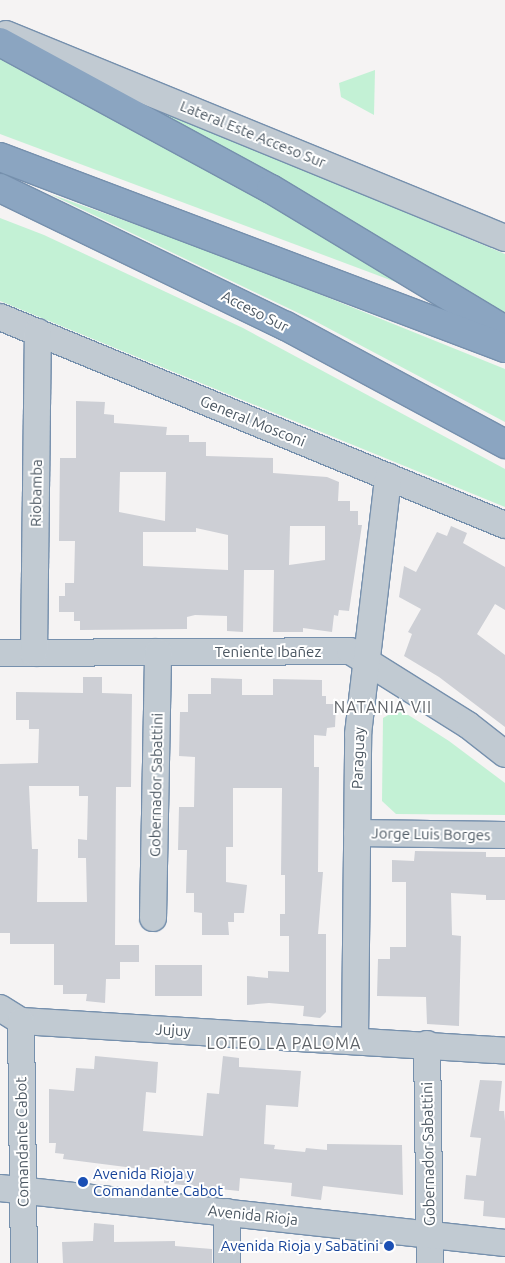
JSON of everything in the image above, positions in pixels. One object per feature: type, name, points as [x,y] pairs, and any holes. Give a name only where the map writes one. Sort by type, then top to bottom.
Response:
[{"type":"highway","points":[[0,42],[271,189],[505,330]]},
{"type":"highway","points":[[0,157],[505,348]]},
{"type":"highway","name":"Acceso Sur","points":[[0,188],[302,334],[505,444]]},
{"type":"highway","points":[[0,202],[102,236]]},
{"type":"street","name":"Lateral Este Acceso Sur","points":[[0,32],[505,238]]},
{"type":"street","name":"General Mosconi","points":[[0,317],[505,525]]},
{"type":"street","name":"Riobamba","points":[[34,653],[38,332]]},
{"type":"street","name":"Paraguay","points":[[355,1040],[358,734],[388,477]]},
{"type":"street","name":"Teniente Ibañez","points":[[0,653],[350,651],[468,725],[505,754]]},
{"type":"street","name":"Gobernador Sabattini","points":[[153,918],[158,652]]},
{"type":"street","name":"Jorge Luis Borges","points":[[357,834],[505,835]]},
{"type":"street","name":"Jujuy","points":[[10,1015],[505,1051]]},
{"type":"street","name":"Comandante Cabot","points":[[10,1015],[11,1189],[24,1263]]},
{"type":"street","name":"Gobernador Sabattini","points":[[427,1044],[430,1263]]},
{"type":"street","name":"Avenida Rioja","points":[[11,1189],[505,1243]]},
{"type":"street","points":[[227,1212],[227,1263]]},
{"type":"green space","points":[[0,52],[114,108],[409,287],[0,134]]},
{"type":"green space","points":[[375,70],[374,115],[341,97],[339,83]]},
{"type":"green space","points":[[167,113],[505,254],[505,313],[201,137],[166,115]]},
{"type":"green space","points":[[50,194],[230,258],[505,369],[505,422],[313,320]]},
{"type":"green space","points":[[0,218],[44,235],[243,328],[505,469],[505,507],[0,301]]},
{"type":"green space","points":[[399,709],[449,741],[505,783],[505,815],[396,814],[382,801],[383,718]]},
{"type":"building","points":[[76,401],[105,402],[104,414],[114,415],[114,423],[167,427],[166,435],[189,435],[189,442],[206,442],[206,456],[273,458],[273,473],[327,477],[339,482],[338,501],[350,501],[350,511],[358,511],[358,525],[362,525],[349,611],[339,610],[338,616],[334,615],[332,632],[303,628],[303,632],[273,632],[274,570],[244,570],[243,632],[227,631],[227,616],[195,615],[187,617],[187,629],[80,630],[80,621],[74,621],[74,612],[59,612],[59,596],[65,596],[65,583],[74,583],[75,541],[59,541],[60,458],[76,458]],"holes":[[[120,472],[166,472],[165,521],[119,512]],[[290,526],[325,526],[325,560],[289,565]],[[196,528],[228,535],[228,570],[143,566],[143,532],[196,532]]]},
{"type":"building","points":[[451,526],[467,533],[463,543],[505,567],[505,610],[495,604],[477,634],[505,655],[505,727],[439,677],[404,656],[412,634],[408,632],[421,609],[399,597],[404,566],[416,572],[437,532],[447,536]]},
{"type":"building","points":[[83,677],[102,677],[102,693],[132,694],[131,787],[116,787],[115,945],[139,945],[139,962],[120,962],[120,979],[106,979],[105,1003],[86,1001],[87,994],[63,994],[63,985],[54,985],[54,944],[10,944],[10,933],[0,933],[0,764],[38,763],[39,729],[29,729],[29,720],[16,720],[16,692],[83,693]],"holes":[[[29,786],[79,786],[79,796],[88,796],[87,840],[78,839],[78,858],[86,858],[87,902],[37,902],[38,849],[32,849]]]},
{"type":"building","points":[[211,678],[242,679],[242,695],[273,695],[273,679],[322,680],[322,696],[326,696],[326,704],[336,704],[335,727],[327,728],[326,736],[314,735],[314,767],[319,767],[318,872],[323,872],[318,934],[326,934],[326,1012],[320,1018],[303,1016],[304,1006],[269,1003],[247,1005],[247,976],[268,978],[268,971],[289,972],[289,936],[280,936],[280,914],[285,914],[285,875],[281,875],[282,788],[233,788],[233,847],[226,847],[226,882],[247,885],[244,913],[234,913],[234,922],[228,922],[229,935],[202,935],[202,913],[194,912],[194,893],[186,893],[187,850],[178,850],[179,807],[194,807],[195,757],[179,756],[180,712],[188,712],[188,694],[211,694]]},
{"type":"building","points":[[415,851],[486,852],[486,857],[505,857],[505,900],[486,900],[486,895],[451,893],[452,935],[461,936],[459,1026],[427,1024],[426,997],[377,996],[378,959],[390,959],[390,947],[406,947],[406,882],[392,882],[392,860],[414,861]]},
{"type":"building","points":[[155,965],[202,965],[202,996],[155,996]]},
{"type":"building","points":[[95,1056],[158,1062],[156,1093],[146,1092],[143,1131],[203,1136],[207,1093],[219,1094],[223,1056],[239,1058],[239,1067],[301,1071],[298,1107],[266,1105],[264,1144],[275,1145],[274,1149],[305,1152],[306,1148],[327,1150],[327,1144],[402,1145],[403,1195],[323,1186],[321,1200],[291,1196],[292,1183],[240,1178],[239,1191],[164,1183],[165,1172],[63,1159],[64,1154],[55,1153],[56,1143],[49,1143],[49,1089],[74,1091],[76,1068],[94,1069]]},
{"type":"building","points":[[480,1080],[502,1081],[499,1111],[504,1111],[505,1121],[505,1218],[483,1216],[484,1201],[464,1199],[466,1175],[476,1176],[481,1138],[470,1137]]},
{"type":"building","points":[[94,1223],[114,1225],[114,1242],[175,1241],[175,1246],[212,1249],[212,1263],[63,1263],[62,1242],[93,1241]]},
{"type":"place","name":"Avenida Rioja y Comandante Cabot","points":[[83,1182]]},
{"type":"place","name":"Avenida Rioja y Sabatini","points":[[389,1246]]},
{"type":"district","name":"NATANIA VII","points":[[383,707]]},
{"type":"district","name":"LOTEO LA PALOMA","points":[[284,1043]]}]
